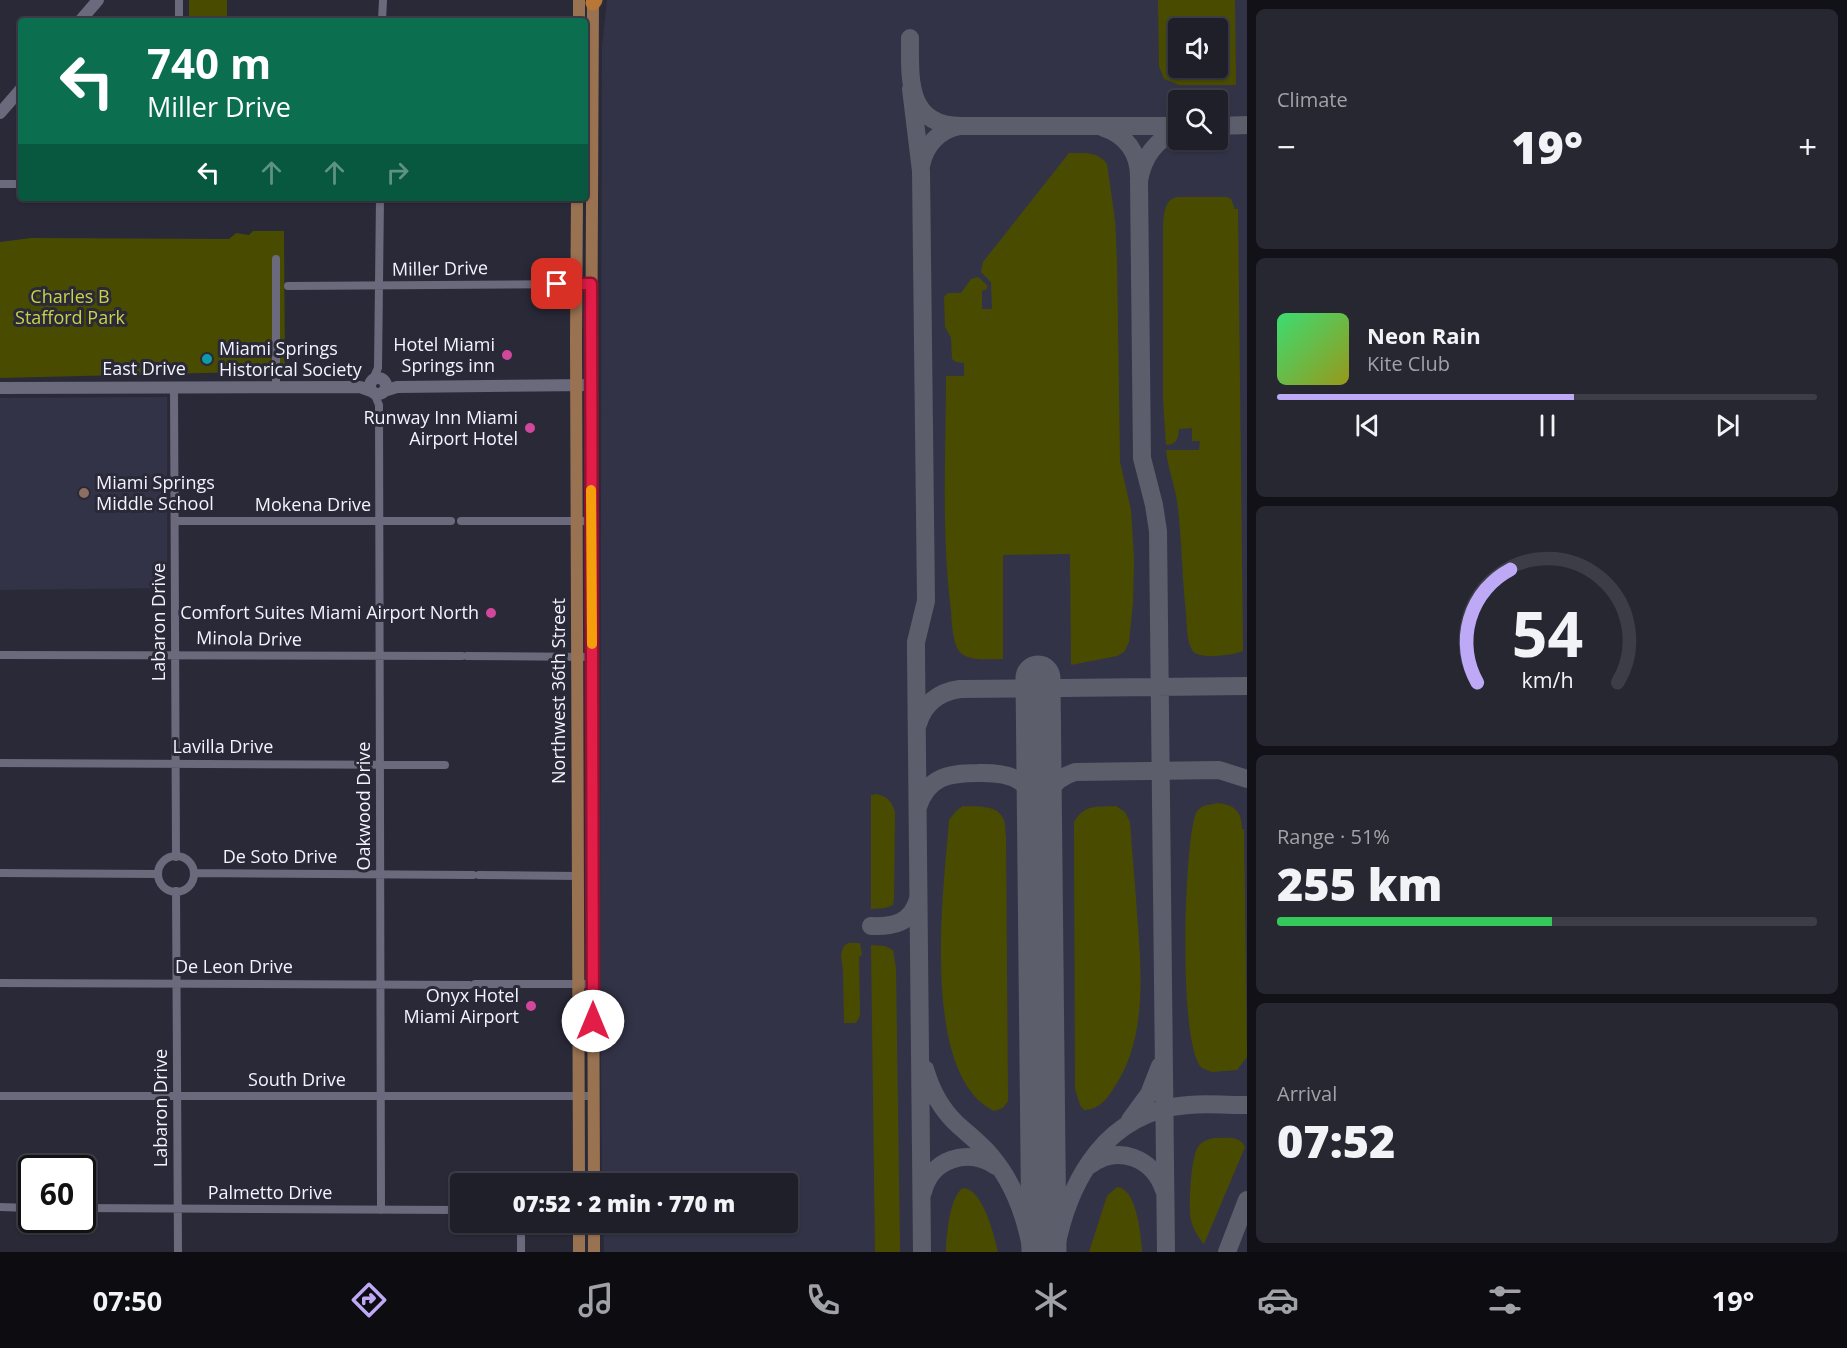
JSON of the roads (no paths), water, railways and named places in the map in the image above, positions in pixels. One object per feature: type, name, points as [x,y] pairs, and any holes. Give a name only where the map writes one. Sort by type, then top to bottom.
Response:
[{"type":"main road","name":"Northwest 36th Street","points":[[581,18],[591,2]]},
{"type":"main road","name":"Northwest 36th Street","points":[[591,2],[588,182],[591,284],[594,1173]]},
{"type":"main road","name":"Northwest 36th Street","points":[[577,201],[579,1173]]},
{"type":"main road","points":[[577,789],[592,789]]},
{"type":"main road","points":[[578,876],[585,881],[587,904],[593,915]]},
{"type":"main road","points":[[579,1233],[579,1252]]},
{"type":"main road","points":[[594,1233],[594,1252]]},
{"type":"street","points":[[74,18],[89,0]]},
{"type":"street","points":[[83,18],[98,0]]},
{"type":"street","points":[[179,0],[179,18]]},
{"type":"street","points":[[382,18],[383,0]]},
{"type":"street","points":[[0,102],[18,81]]},
{"type":"street","points":[[0,113],[18,92]]},
{"type":"street","points":[[0,184],[18,184]]},
{"type":"street","name":"Oakwood Drive","points":[[380,201],[378,386],[381,657],[381,1209]]},
{"type":"street","points":[[276,259],[276,387]]},
{"type":"street","name":"Miller Drive","points":[[288,286],[591,284]]},
{"type":"street","name":"East Drive","points":[[0,388],[591,385]]},
{"type":"street","name":"Labaron Drive","points":[[174,387],[176,857]]},
{"type":"street","name":"Mokena Drive","points":[[175,521],[451,521]]},
{"type":"street","points":[[461,521],[591,521]]},
{"type":"street","name":"Minola Drive","points":[[0,655],[592,657]]},
{"type":"street","name":"Lavilla Drive","points":[[0,763],[445,765]]},
{"type":"street","points":[[176,857],[191,863],[195,873],[190,886],[176,891],[164,887],[157,874],[164,861],[176,857]]},
{"type":"street","points":[[0,873],[157,874]]},
{"type":"street","name":"De Soto Drive","points":[[195,873],[578,876]]},
{"type":"street","name":"Labaron Drive","points":[[176,891],[178,1252]]},
{"type":"street","name":"De Leon Drive","points":[[0,983],[593,984]]},
{"type":"street","name":"South Drive","points":[[0,1096],[593,1096]]},
{"type":"street","points":[[0,1207],[18,1208]]},
{"type":"street","name":"Palmetto Drive","points":[[96,1208],[450,1210]]},
{"type":"street","points":[[521,1233],[521,1252]]},
{"type":"place","name":"Hotel Miami Springs inn","points":[[507,355]]},
{"type":"place","name":"Miami Springs Historical Society","points":[[207,359]]},
{"type":"place","name":"Runway Inn Miami Airport Hotel","points":[[530,428]]},
{"type":"place","name":"Miami Springs Middle School","points":[[84,493]]},
{"type":"place","name":"Comfort Suites Miami Airport North","points":[[491,613]]},
{"type":"place","name":"Onyx Hotel Miami Airport","points":[[531,1006]]},
{"type":"park label","name":"Charles B Stafford Park","points":[[70,307]]}]
